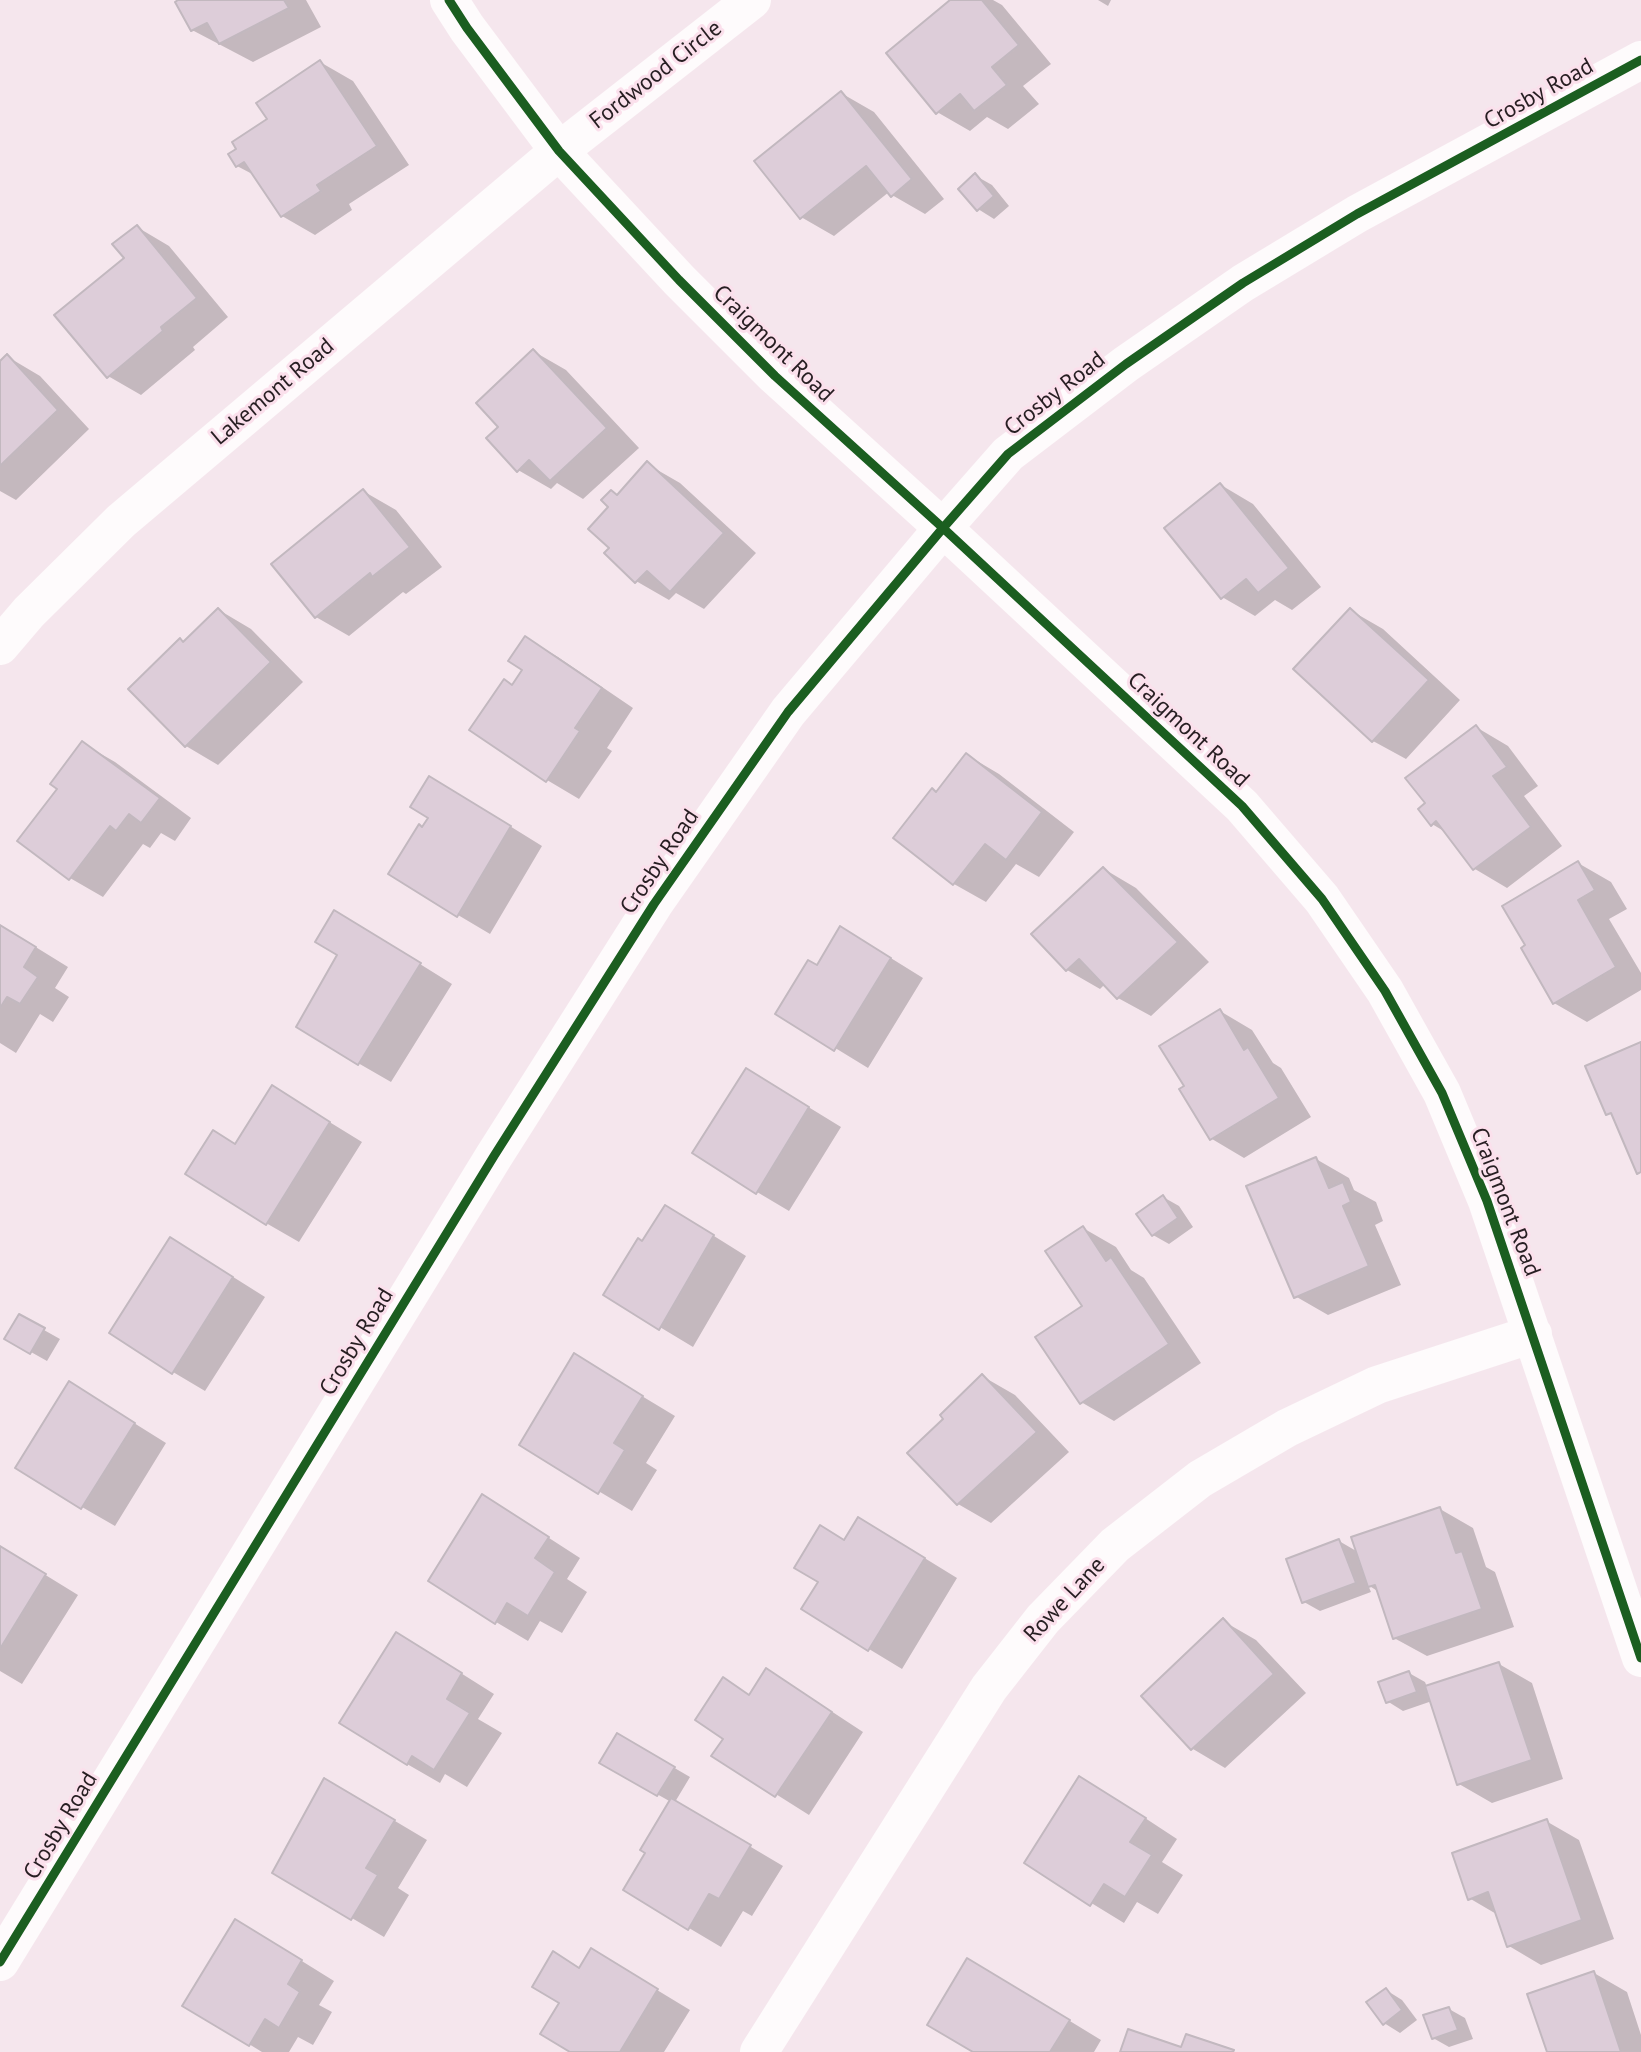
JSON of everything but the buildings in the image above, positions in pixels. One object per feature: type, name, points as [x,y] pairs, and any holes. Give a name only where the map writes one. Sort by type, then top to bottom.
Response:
[{"type":"street","name":"Craigmont Road","points":[[449,0],[559,151],[679,281],[775,376],[1242,806],[1322,899],[1385,991],[1442,1093],[1487,1201],[1641,1658]]},
{"type":"street","name":"Fordwood Circle","points":[[559,151],[752,0]]},
{"type":"street","name":"Crosby Road","points":[[0,1962],[494,1156],[654,904],[788,712],[943,528],[1008,454],[1126,364],[1243,283],[1357,215],[1641,60]]},
{"type":"street","name":"Lakemont Road","points":[[0,646],[29,612],[121,521],[559,151]]},
{"type":"street","name":"Rowe Lane","points":[[759,2052],[989,1688],[1043,1619],[1115,1545],[1200,1479],[1287,1428],[1377,1385],[1533,1334]]},
{"type":"cycle path","points":[[449,0],[559,151],[679,280],[775,376],[1242,806],[1322,899],[1385,991],[1442,1093],[1487,1201],[1641,1658]]},
{"type":"cycle path","points":[[0,1962],[494,1156],[654,904],[788,712],[943,528],[1008,454],[1126,364],[1243,283],[1357,214],[1641,60]]}]
